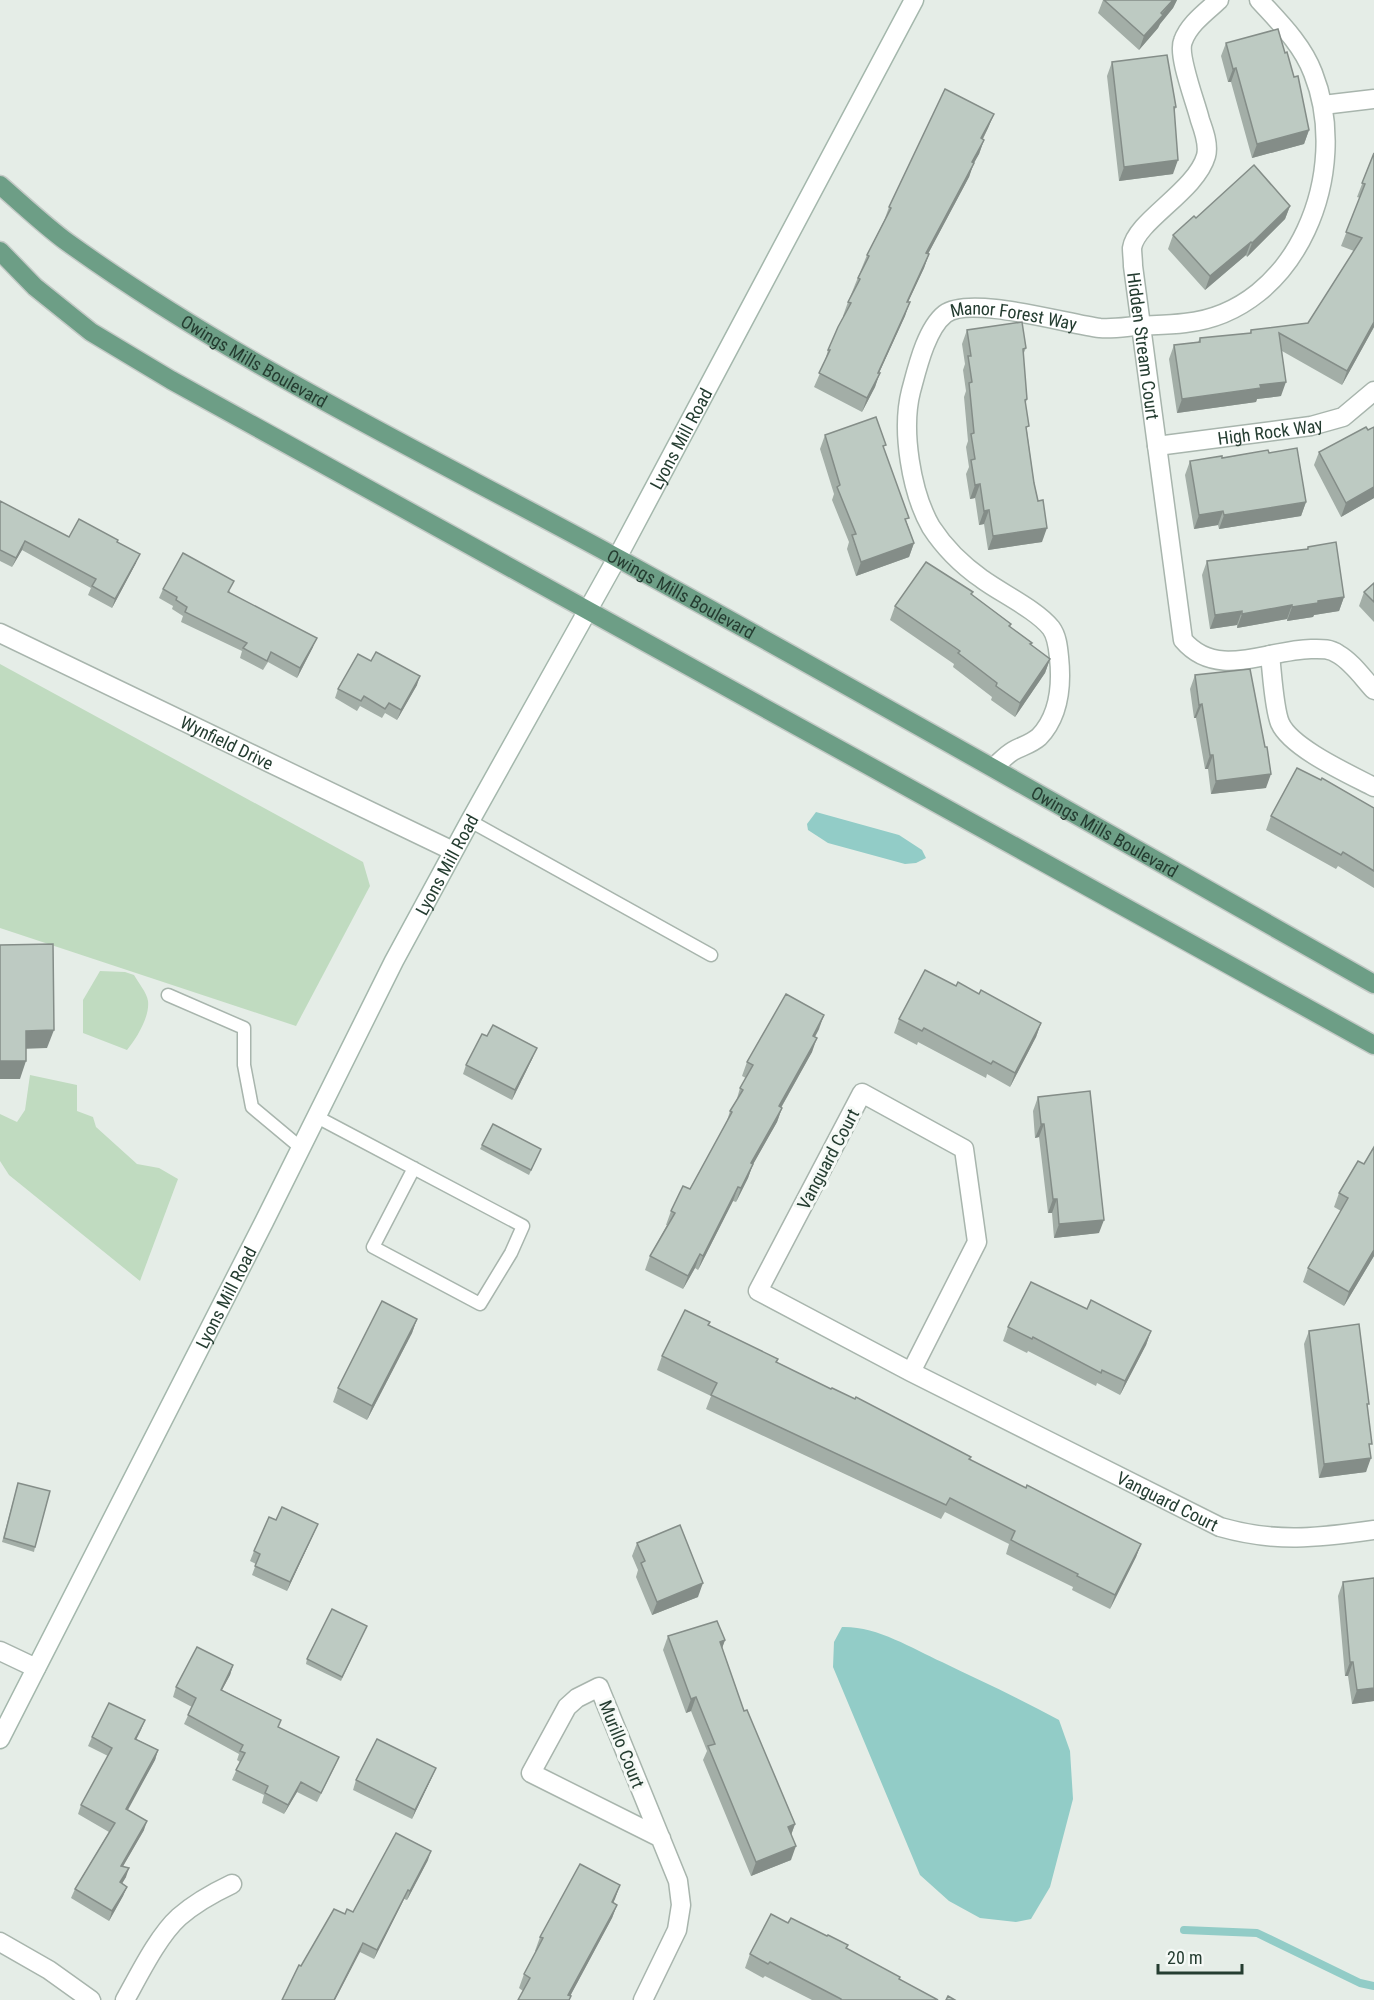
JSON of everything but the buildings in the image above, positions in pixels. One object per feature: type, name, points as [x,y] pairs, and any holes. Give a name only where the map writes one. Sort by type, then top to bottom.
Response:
[{"type":"main road","name":"Owings Mills Boulevard","points":[[0,185],[65,240],[198,328],[370,427],[617,558],[994,767],[1374,984]]},
{"type":"main road","points":[[0,250],[35,287],[91,332],[171,380],[1374,1045]]},
{"type":"street","name":"Lyons Mill Road","points":[[0,1739],[394,961],[617,558],[914,0]]},
{"type":"street","name":"Hidden Stream Court","points":[[1219,0],[1191,27],[1182,42],[1181,57],[1205,135],[1207,153],[1201,169],[1188,186],[1140,232],[1132,246],[1183,640],[1191,650],[1206,659],[1228,661],[1305,649],[1326,649],[1338,653],[1374,690]]},
{"type":"street","name":"Manor Forest Way","points":[[994,767],[1013,751],[1024,748],[1039,737],[1049,722],[1058,701],[1061,680],[1058,644],[1052,630],[1041,619],[980,578],[953,555],[931,526],[916,493],[908,443],[909,400],[920,358],[933,329],[946,313],[965,308],[999,309],[1103,328],[1186,323],[1218,317],[1247,301],[1273,281],[1300,243],[1323,177],[1326,145],[1323,105],[1312,71],[1293,38],[1259,0]]},
{"type":"street","points":[[1323,105],[1374,99]]},
{"type":"street","name":"High Rock Way","points":[[1157,446],[1311,426],[1343,417],[1374,391]]},
{"type":"street","name":"Wynfield Drive","points":[[0,633],[453,851]]},
{"type":"street","points":[[1270,655],[1279,722],[1286,734],[1300,746],[1374,787]]},
{"type":"street","name":"Vanguard Court","points":[[911,1371],[977,1242],[964,1149],[862,1093],[758,1291],[911,1371],[1220,1527],[1250,1535],[1286,1539],[1324,1537],[1374,1530]]},
{"type":"street","points":[[0,1651],[36,1668]]},
{"type":"street","name":"Murillo Court","points":[[648,1998],[677,1930],[681,1905],[678,1881],[661,1838],[616,1730],[599,1687],[577,1698],[567,1707],[531,1773],[661,1838]]},
{"type":"street","points":[[125,2000],[156,1947],[178,1918],[205,1897],[232,1884]]},
{"type":"street","points":[[0,1942],[49,1970],[91,2000]]},
{"type":"lane","points":[[470,821],[711,955]]},
{"type":"lane","points":[[168,994],[244,1028],[244,1065],[252,1107],[301,1148]]},
{"type":"lane","points":[[317,1117],[414,1168],[523,1226],[511,1253],[480,1304],[373,1247],[414,1168]]},
{"type":"green space","points":[[0,664],[363,862],[370,886],[296,1026],[0,928]]},
{"type":"green space","points":[[100,971],[125,972],[134,975],[147,998],[145,1021],[127,1050],[83,1033],[83,1000]]},
{"type":"green space","points":[[30,1075],[77,1085],[77,1111],[93,1117],[96,1127],[137,1164],[159,1168],[178,1179],[140,1281],[9,1175],[0,1161],[0,1114],[17,1122],[25,1110]]},
{"type":"water","points":[[816,812],[899,835],[922,850],[926,858],[916,863],[905,864],[828,843],[808,830],[807,824]]},
{"type":"water","points":[[842,1627],[868,1630],[894,1639],[1059,1720],[1070,1751],[1073,1799],[1050,1887],[1031,1919],[1016,1922],[980,1918],[949,1901],[920,1875],[833,1667],[834,1642]]},
{"type":"waterway","points":[[1184,1930],[1257,1933],[1360,1983],[1374,1986]]}]
